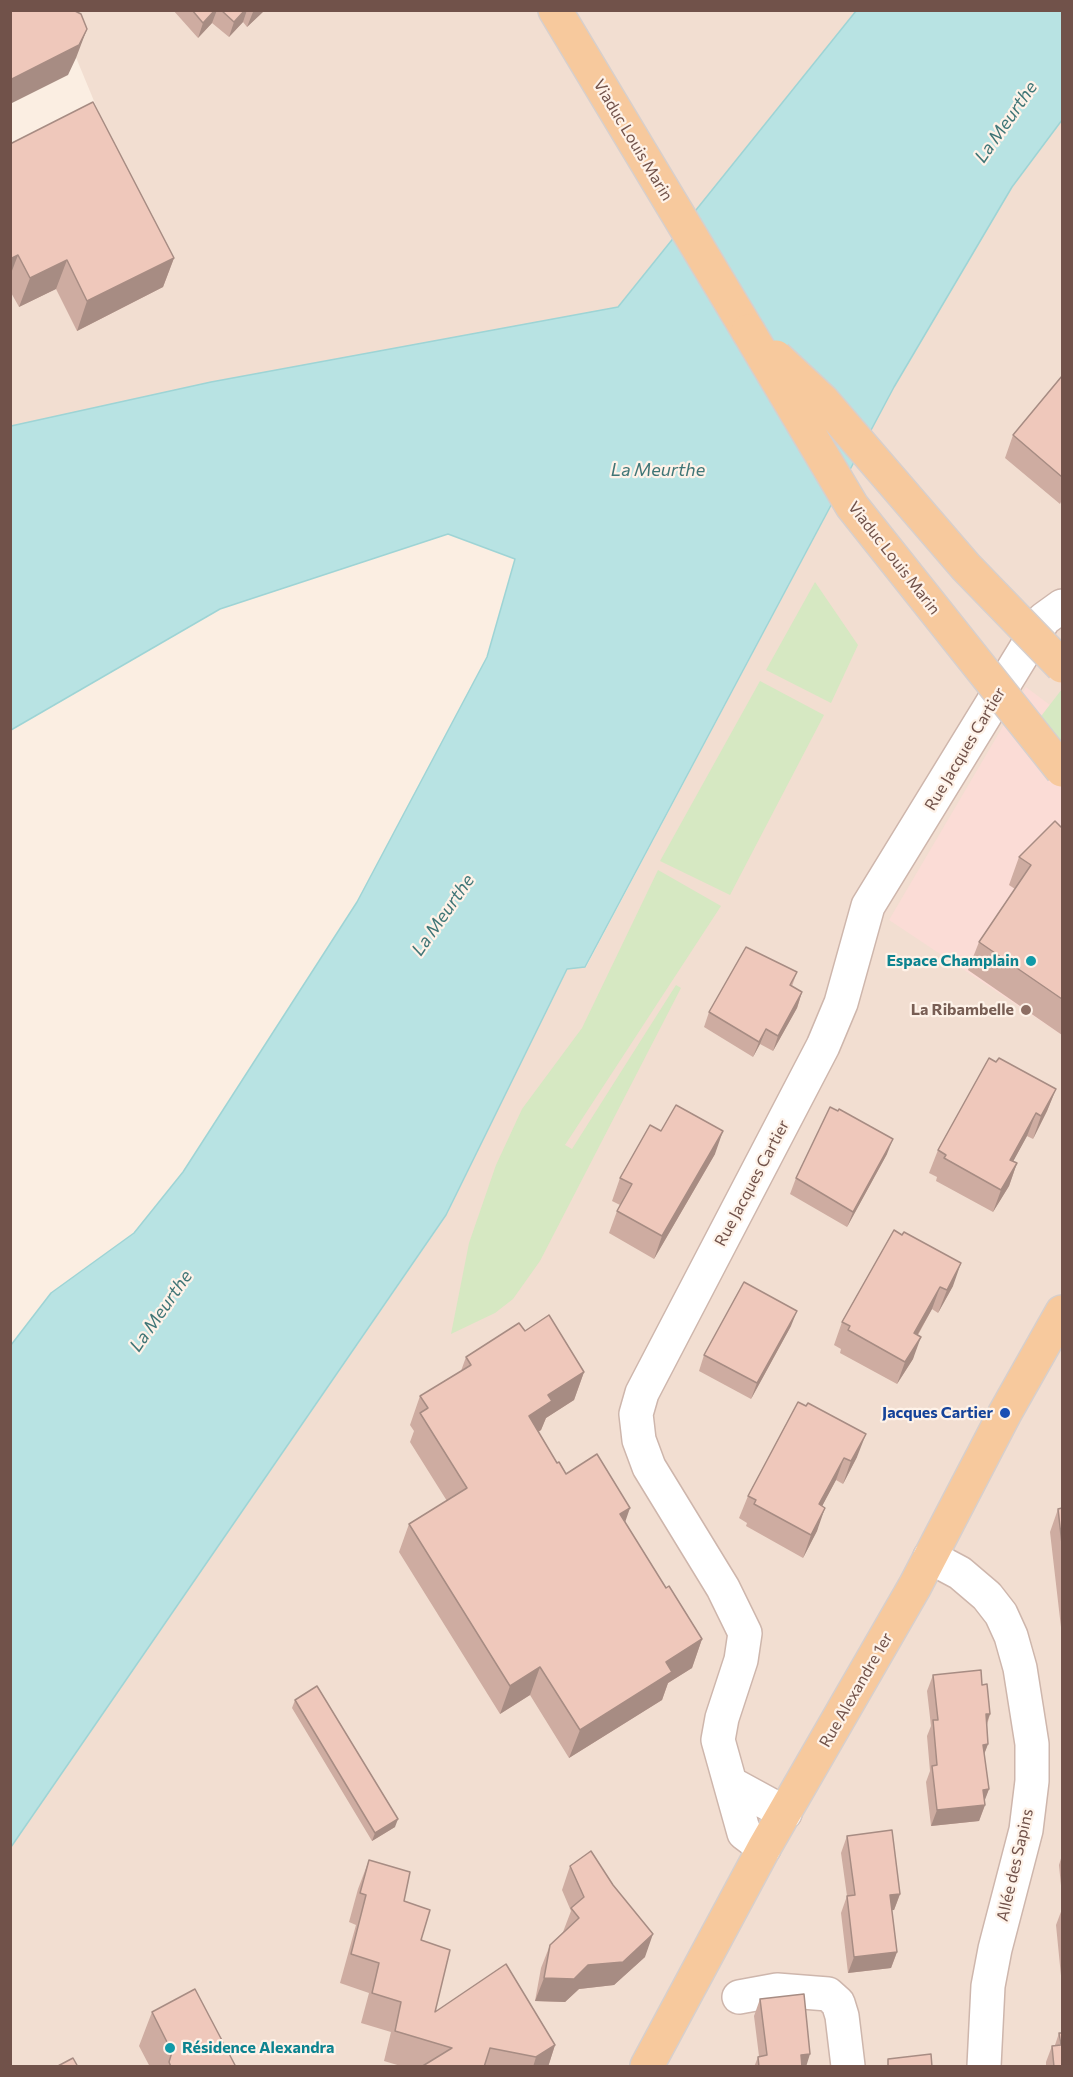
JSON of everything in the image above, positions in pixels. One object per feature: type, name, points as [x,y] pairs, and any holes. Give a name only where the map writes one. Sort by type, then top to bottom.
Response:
[{"type":"main road","name":"Viaduc Louis Marin","points":[[555,10],[852,506],[1062,770]]},
{"type":"main road","name":"Viaduc Louis Marin","points":[[748,331],[823,401],[966,567],[1062,666]]},
{"type":"main road","name":"Rue Alexandre 1er","points":[[647,2067],[764,1848],[930,1557],[1005,1413],[1062,1312]]},
{"type":"street","name":"Rue Jacques Cartier","points":[[764,1848],[744,1833],[718,1740],[722,1718],[741,1660],[745,1633],[723,1588],[649,1467],[639,1440],[636,1414],[642,1394],[823,1047],[841,1003],[868,906],[1044,619],[1062,606]]},
{"type":"street","name":"Allée des Sapins","points":[[930,1557],[960,1573],[987,1596],[1001,1614],[1011,1636],[1020,1668],[1032,1744],[1032,1781],[1026,1830],[995,1948],[988,1986],[984,2067]]},
{"type":"street","points":[[730,1783],[785,1813]]},
{"type":"street","points":[[739,1996],[777,1990],[828,1994],[838,2003],[842,2016],[848,2067]]},
{"type":"shaded area","points":[[11,11],[856,11],[618,307],[211,382],[11,426],[10,291],[19,307],[56,289],[111,142],[70,43]]},
{"type":"shaded area","points":[[1062,120],[1062,2066],[11,2066],[11,1847],[446,1216],[567,968],[586,967],[894,387],[1012,187]]},
{"type":"shaded area","name":"Espace Champlain","points":[[1026,687],[1050,705],[1032,728],[1062,751],[1062,1035],[889,920]]},
{"type":"green space","points":[[815,582],[858,645],[831,703],[766,670]]},
{"type":"green space","points":[[760,681],[824,715],[730,895],[660,861]]},
{"type":"green space","points":[[1062,689],[1062,751],[1032,728]]},
{"type":"green space","points":[[658,870],[721,906],[565,1145],[572,1149],[676,985],[681,988],[540,1261],[513,1299],[495,1313],[451,1334],[469,1243],[496,1165],[522,1109],[582,1028]]},
{"type":"water","name":"La Meurthe","points":[[856,11],[1062,11],[1062,120],[1012,187],[894,387],[585,967],[567,969],[446,1215],[11,1847],[11,1345],[51,1293],[134,1233],[183,1172],[357,902],[487,657],[515,559],[448,534],[220,609],[11,730],[11,426],[211,382],[618,307]]},
{"type":"building","points":[[10,10],[73,10],[81,14],[87,29],[79,45],[10,80]]},
{"type":"building","points":[[192,10],[215,10],[203,23]]},
{"type":"building","points":[[221,10],[245,10],[234,22]]},
{"type":"building","points":[[93,102],[174,258],[87,301],[67,260],[30,278],[18,255],[10,259],[10,144]]},
{"type":"building","points":[[1062,376],[1062,477],[1013,435]]},
{"type":"building","points":[[1055,821],[1062,828],[1062,999],[979,942],[1031,865],[1019,857]]},
{"type":"building","points":[[746,947],[797,972],[790,985],[802,992],[778,1036],[766,1029],[759,1042],[709,1012]]},
{"type":"building","points":[[989,1058],[996,1062],[999,1058],[1056,1089],[1041,1116],[1036,1113],[1010,1160],[1017,1163],[1001,1190],[944,1158],[946,1155],[938,1150]]},
{"type":"building","points":[[676,1105],[723,1131],[662,1236],[617,1211],[632,1184],[620,1178],[650,1125],[661,1131]]},
{"type":"building","points":[[830,1107],[838,1111],[839,1109],[893,1139],[853,1212],[796,1178]]},
{"type":"building","points":[[894,1230],[902,1235],[904,1232],[961,1263],[947,1290],[940,1287],[914,1333],[921,1337],[905,1362],[848,1330],[850,1326],[842,1322]]},
{"type":"building","points":[[744,1282],[797,1311],[757,1383],[704,1355]]},
{"type":"building","points":[[549,1315],[584,1372],[548,1395],[552,1401],[529,1416],[566,1474],[597,1454],[630,1508],[620,1514],[666,1588],[669,1586],[702,1639],[666,1662],[672,1672],[580,1730],[540,1667],[510,1686],[409,1524],[467,1488],[420,1413],[428,1408],[420,1396],[471,1365],[466,1357],[519,1323],[525,1331]]},
{"type":"building","points":[[798,1402],[806,1406],[808,1403],[866,1434],[851,1461],[844,1458],[819,1504],[825,1508],[811,1535],[754,1504],[756,1500],[748,1496]]},
{"type":"building","points":[[1062,1508],[1062,1544],[1058,1509]]},
{"type":"building","points":[[981,1670],[982,1685],[987,1684],[990,1714],[986,1714],[988,1744],[983,1745],[989,1789],[983,1790],[985,1805],[937,1810],[932,1766],[937,1765],[933,1720],[938,1720],[933,1675]]},
{"type":"building","points":[[317,1686],[398,1819],[375,1833],[295,1700]]},
{"type":"building","points":[[892,1830],[900,1894],[890,1895],[897,1952],[854,1957],[847,1896],[855,1895],[847,1836]]},
{"type":"building","points":[[591,1851],[613,1885],[653,1934],[623,1962],[588,1965],[574,1979],[544,1978],[550,1945],[579,1918],[571,1908],[584,1897],[570,1866]]},
{"type":"building","points":[[369,1860],[410,1872],[404,1901],[430,1910],[421,1940],[450,1950],[435,2012],[506,1964],[555,2045],[536,2057],[490,2048],[484,2067],[421,2067],[452,2048],[395,2031],[401,2002],[372,1993],[379,1963],[351,1954],[366,1895],[360,1893]]},
{"type":"building","points":[[195,1989],[236,2067],[171,2067],[169,2062],[172,2052],[152,2012]]},
{"type":"building","points":[[804,1994],[810,2054],[801,2055],[802,2067],[759,2067],[758,2057],[767,2055],[760,1999]]},
{"type":"building","points":[[1059,2033],[1062,2033],[1062,2067],[1054,2067],[1052,2046],[1061,2045]]},
{"type":"building","points":[[931,2054],[932,2067],[888,2067],[888,2059]]},
{"type":"building","points":[[73,2058],[78,2067],[56,2067]]},
{"type":"place","name":"Espace Champlain","points":[[1031,961]]},
{"type":"place","name":"La Ribambelle","points":[[1026,1010]]},
{"type":"place","name":"Jacques Cartier","points":[[1005,1413]]},
{"type":"place","name":"Résidence Alexandra","points":[[170,2048]]}]
